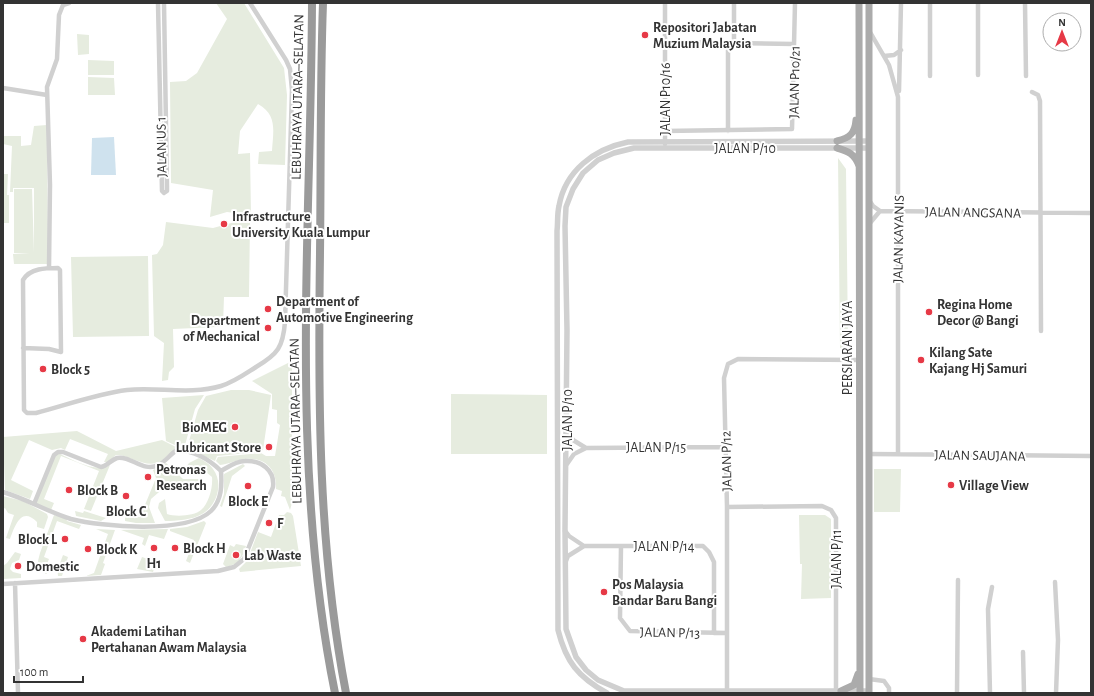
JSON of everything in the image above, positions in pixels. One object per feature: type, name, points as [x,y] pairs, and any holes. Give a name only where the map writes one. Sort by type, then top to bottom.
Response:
[{"type":"highway","name":"LEBUHRAYA UTARA–SELATAN","points":[[312,3],[306,414],[308,488],[313,546],[329,665],[335,693]]},
{"type":"highway","name":"LEBUHRAYA UTARA–SELATAN","points":[[322,3],[318,399],[321,486],[325,545],[340,662],[346,693]]},
{"type":"main road","name":"PERSIARAN JAYA","points":[[859,3],[860,692]]},
{"type":"main road","name":"PERSIARAN JAYA","points":[[869,3],[869,692]]},
{"type":"main road","points":[[859,80],[855,128],[849,138],[837,144],[853,155],[860,172]]},
{"type":"main road","points":[[838,691],[854,685],[860,667]]},
{"type":"street","points":[[49,268],[50,185],[47,95],[48,81],[58,53],[59,15],[63,5],[69,3]]},
{"type":"street","name":"JALAN US 1","points":[[158,3],[162,191],[164,193],[167,192],[167,187],[164,3]]},
{"type":"street","points":[[23,348],[49,349],[60,352],[60,270],[58,268],[49,268],[27,274],[24,280],[23,348],[24,410],[31,414],[121,391],[188,389],[221,386],[242,376],[279,349],[284,338],[285,322],[292,90],[290,69],[286,60],[250,3]]},
{"type":"street","name":"JALAN P10/16","points":[[665,3],[665,148]]},
{"type":"street","points":[[734,3],[734,43]]},
{"type":"street","name":"JALAN P10/21","points":[[665,131],[792,129],[795,3]]},
{"type":"street","points":[[898,97],[901,50],[901,3]]},
{"type":"street","points":[[930,3],[930,76]]},
{"type":"street","points":[[978,3],[978,75]]},
{"type":"street","points":[[1025,3],[1026,76]]},
{"type":"street","name":"JALAN KAYANIS","points":[[869,31],[884,56],[892,74],[898,97],[898,454]]},
{"type":"street","points":[[665,42],[794,44]]},
{"type":"street","points":[[728,43],[728,131]]},
{"type":"street","points":[[884,56],[894,55],[901,50]]},
{"type":"street","points":[[3,88],[47,95]]},
{"type":"street","name":"JALAN ANGSANA","points":[[1032,92],[1038,95],[1040,101],[1041,212]]},
{"type":"street","name":"JALAN P/10","points":[[607,693],[593,686],[570,662],[563,649],[558,630],[557,231],[559,206],[565,186],[574,172],[585,161],[601,151],[628,142],[665,141],[869,145]]},
{"type":"street","name":"JALAN P/10","points":[[837,144],[634,148],[614,152],[598,160],[583,174],[573,189],[566,207],[567,464],[565,565],[568,634],[576,657],[586,670],[598,680],[624,691],[869,692]]},
{"type":"street","points":[[869,199],[873,206],[880,211],[874,216],[869,224]]},
{"type":"street","points":[[1041,204],[1051,212],[1041,220],[1031,212],[1041,204]]},
{"type":"street","name":"JALAN ANGSANA","points":[[880,211],[1091,213]]},
{"type":"street","points":[[1041,212],[1041,331]]},
{"type":"street","name":"JALAN P/12","points":[[727,692],[726,447],[724,378],[728,364],[738,359],[860,360]]},
{"type":"street","points":[[566,427],[573,440],[586,448]]},
{"type":"street","name":"JALAN P/15","points":[[586,448],[726,447]]},
{"type":"street","points":[[567,464],[574,454],[586,448]]},
{"type":"street","points":[[34,504],[54,455],[58,452],[63,452],[101,467],[115,459],[120,458],[146,467],[153,467],[159,465],[177,450],[185,450],[206,459],[221,471]]},
{"type":"street","name":"JALAN SAUJANA","points":[[869,454],[1091,456]]},
{"type":"street","points":[[3,584],[218,571],[236,566],[244,559],[273,487],[274,479],[272,472],[267,468],[252,462],[237,463],[221,471]]},
{"type":"street","points":[[3,492],[70,518],[105,525],[143,527],[187,522],[202,518],[211,511],[218,502],[221,493],[221,471]]},
{"type":"street","name":"JALAN P/11","points":[[726,507],[822,506],[831,510],[836,518],[838,691]]},
{"type":"street","points":[[565,529],[569,536],[584,546],[568,556],[565,565]]},
{"type":"street","name":"JALAN P/14","points":[[584,546],[703,546],[709,552],[714,562],[714,633]]},
{"type":"street","name":"JALAN P/13","points":[[620,546],[620,618],[630,631],[726,633]]},
{"type":"street","points":[[957,693],[958,580]]},
{"type":"street","points":[[1055,582],[1058,626],[1056,693]]},
{"type":"street","points":[[15,583],[18,693]]},
{"type":"street","points":[[990,693],[988,609],[992,587]]},
{"type":"street","points":[[1023,652],[1024,693]]},
{"type":"street","points":[[869,680],[884,681],[889,688],[889,693]]},
{"type":"shaded area","points":[[216,3],[244,3],[284,68],[287,95],[285,165],[258,164],[259,152],[272,151],[273,124],[269,113],[264,108],[258,104],[240,131],[238,154],[250,153],[251,215],[227,212],[210,217],[213,190],[171,183],[170,82],[186,81],[197,73],[227,19]]},
{"type":"shaded area","points":[[77,34],[89,35],[89,54],[78,55]]},
{"type":"shaded area","points":[[88,60],[114,61],[114,75],[88,75]]},
{"type":"shaded area","points":[[88,77],[114,78],[115,95],[88,95]]},
{"type":"shaded area","points":[[47,125],[48,264],[14,264],[13,254],[30,253],[14,253],[14,189],[32,189],[34,253],[34,188],[13,188],[13,192],[10,192],[12,146],[3,144],[3,136],[21,136],[21,146],[31,145],[34,126]]},
{"type":"shaded area","points":[[838,158],[846,169],[848,342],[844,348],[840,348]]},
{"type":"shaded area","points":[[3,174],[8,174],[7,195],[9,195],[9,223],[3,223]]},
{"type":"shaded area","points":[[166,222],[213,228],[235,222],[250,222],[249,297],[224,297],[223,325],[217,327],[173,329],[174,367],[169,372],[168,380],[162,381],[164,343],[154,336],[152,255],[157,254],[163,245]]},
{"type":"shaded area","points":[[148,256],[149,336],[73,337],[71,257]]},
{"type":"shaded area","points":[[292,361],[292,503],[290,510],[285,497],[281,496],[282,491],[276,489],[275,476],[269,466],[259,460],[252,459],[239,460],[220,465],[216,461],[218,457],[261,453],[266,456],[275,456],[280,425],[277,423],[277,410],[272,409],[272,394],[252,381]]},
{"type":"shaded area","name":"BioMEG","points":[[231,390],[249,390],[271,395],[263,450],[258,452],[217,456],[215,461],[187,448],[198,410],[206,396]]},
{"type":"shaded area","points":[[451,394],[547,395],[547,454],[451,454]]},
{"type":"shaded area","points":[[204,395],[195,409],[185,445],[177,446],[166,441],[162,398]]},
{"type":"shaded area","points":[[77,431],[116,451],[162,440],[178,448],[156,463],[150,464],[140,462],[119,455],[116,455],[108,462],[104,462],[108,454],[70,439],[65,450],[61,448],[52,450],[29,440],[11,480],[33,491],[30,499],[5,490],[3,437]]},
{"type":"shaded area","points":[[58,453],[91,467],[98,468],[110,465],[91,511],[84,509],[99,471],[61,456],[44,499],[54,503],[51,510],[36,503],[55,455]]},
{"type":"shaded area","points":[[199,458],[213,469],[218,481],[217,494],[212,506],[194,518],[165,521],[158,508],[159,503],[165,499],[167,514],[194,514],[204,507],[211,490],[212,477],[206,472],[186,473],[183,471],[189,463]]},
{"type":"shaded area","points":[[166,463],[183,479],[204,479],[204,484],[166,486],[151,499],[149,507],[155,523],[136,523],[125,521],[125,516],[140,517],[156,478],[153,470]]},
{"type":"shaded area","points":[[243,464],[245,466],[232,476],[222,507],[220,506],[224,494],[224,474]]},
{"type":"shaded area","points":[[874,469],[901,469],[900,512],[874,512]]},
{"type":"shaded area","points":[[3,496],[23,501],[47,514],[48,517],[44,529],[37,527],[37,522],[27,516],[19,520],[10,539],[6,538],[14,515],[8,513],[5,508],[3,509]]},
{"type":"shaded area","points":[[75,511],[83,513],[84,511],[106,518],[101,521],[76,516]]},
{"type":"shaded area","points":[[287,512],[291,513],[293,516],[301,566],[240,572],[239,569],[247,561],[258,532],[271,537],[279,515],[284,515]]},
{"type":"shaded area","points":[[54,515],[66,518],[67,521],[81,525],[79,529],[57,521],[44,557],[49,559],[47,564],[51,570],[46,574],[40,569],[38,561]]},
{"type":"shaded area","points":[[799,515],[825,515],[831,519],[831,598],[801,599],[802,564],[800,564]]},
{"type":"shaded area","points":[[204,521],[206,523],[190,563],[186,561],[194,540],[170,531],[170,529],[187,527]]},
{"type":"shaded area","points":[[96,529],[115,530],[103,563],[105,564],[101,575],[86,576],[94,573],[108,534]]},
{"type":"shaded area","points":[[168,529],[164,539],[149,535],[145,546],[142,544],[144,538],[121,530]]},
{"type":"shaded area","points":[[236,544],[246,546],[243,554],[237,562],[226,567],[223,564],[230,545],[234,547]]},
{"type":"shaded area","points":[[15,552],[21,554],[19,560],[12,563],[10,569],[13,572],[21,574],[21,578],[3,579],[3,566]]},
{"type":"shaded area","points":[[63,555],[68,557],[66,563],[71,565],[70,569],[64,569],[62,576],[58,576],[57,564],[60,563]]},
{"type":"shaded area","points":[[142,557],[156,562],[153,572],[137,569]]},
{"type":"water","points":[[114,137],[116,175],[91,175],[92,138]]},
{"type":"place","name":"Repositori Jabatan Muzium Malaysia","points":[[645,35]]},
{"type":"place","name":"Infrastructure University Kuala Lumpur","points":[[224,224]]},
{"type":"place","name":"Department of Automotive Engineering","points":[[268,309]]},
{"type":"place","name":"Regina Home Decor @ Bangi","points":[[929,312]]},
{"type":"place","name":"Department of Mechanical","points":[[268,328]]},
{"type":"place","name":"Kilang Sate Kajang Hj Samuri","points":[[921,360]]},
{"type":"place","name":"Block 5","points":[[43,369]]},
{"type":"place","name":"BioMEG","points":[[235,427]]},
{"type":"place","name":"Lubricant Store","points":[[269,447]]},
{"type":"place","name":"Petronas Research","points":[[148,477]]},
{"type":"place","name":"Village View","points":[[951,485]]},
{"type":"place","name":"Block E","points":[[248,486]]},
{"type":"place","name":"Block B","points":[[69,490]]},
{"type":"place","name":"Block C","points":[[126,496]]},
{"type":"place","name":"F","points":[[269,523]]},
{"type":"place","name":"Block L","points":[[65,539]]},
{"type":"place","name":"H1","points":[[154,548]]},
{"type":"place","name":"Block H","points":[[175,548]]},
{"type":"place","name":"Block K","points":[[88,549]]},
{"type":"place","name":"Lab Waste","points":[[236,555]]},
{"type":"place","name":"Domestic","points":[[18,566]]},
{"type":"place","name":"Pos Malaysia Bandar Baru Bangi","points":[[604,592]]},
{"type":"place","name":"Akademi Latihan Pertahanan Awam Malaysia","points":[[83,639]]}]
